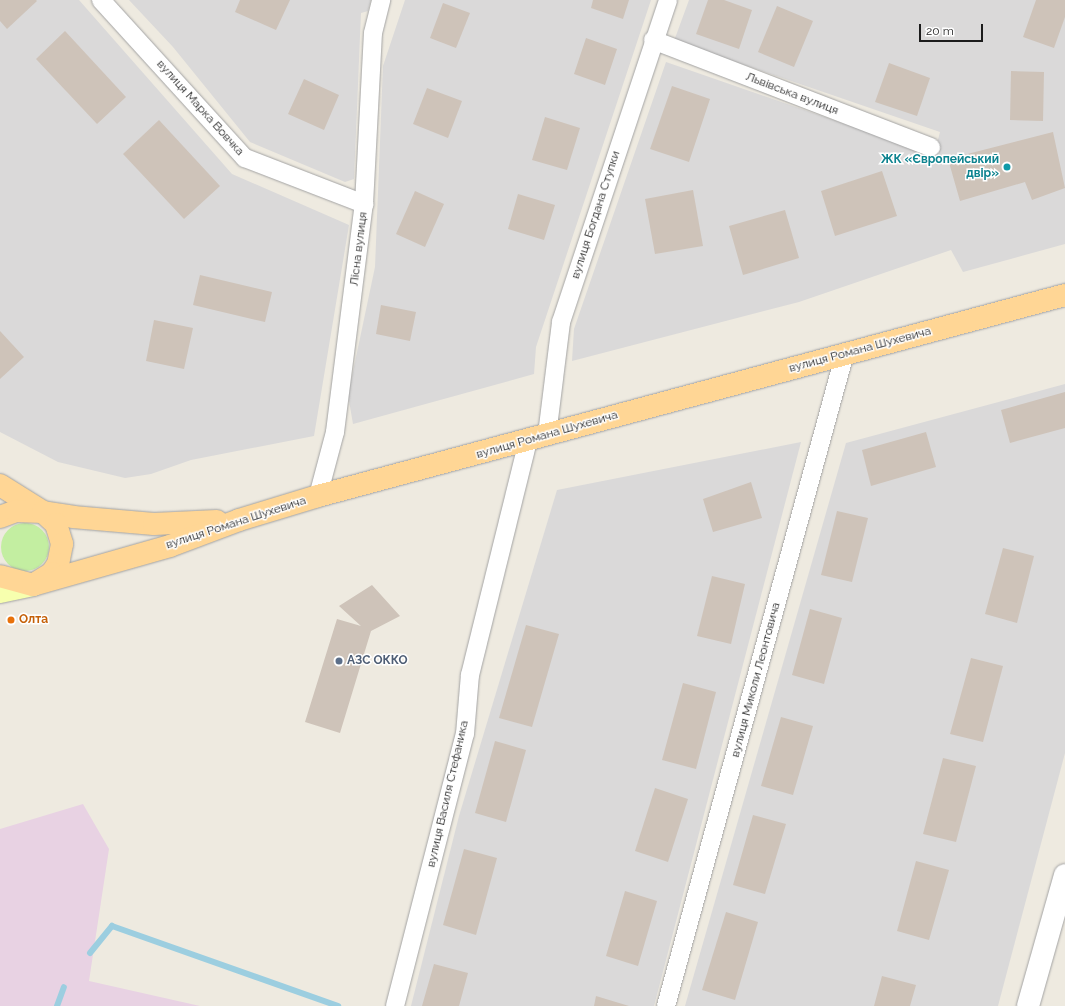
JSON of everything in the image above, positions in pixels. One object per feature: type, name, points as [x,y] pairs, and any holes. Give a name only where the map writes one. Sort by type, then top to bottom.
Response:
[{"type":"main road","name":"вулиця Романа Шухевича","points":[[33,585],[170,546],[239,520],[318,496],[1065,295]]},
{"type":"main road","points":[[0,485],[43,512],[60,534],[61,555],[52,573],[33,585],[0,592]]},
{"type":"main road","points":[[0,517],[16,511],[43,512],[154,524],[239,520]]},
{"type":"main road","points":[[0,576],[33,585]]},
{"type":"street","name":"вулиця Марка Вовчка","points":[[101,0],[245,158],[364,204]]},
{"type":"street","name":"Лісна вулиця","points":[[318,496],[335,432],[364,204],[372,33],[381,0]]},
{"type":"street","name":"вулиця Богдана Ступки","points":[[538,438],[560,322],[653,40],[668,0]]},
{"type":"street","name":"Львівська вулиця","points":[[653,40],[931,147]]},
{"type":"street","name":"вулиця Миколи Леонтовича","points":[[666,1006],[845,353]]},
{"type":"street","name":"вулиця Василя Стефаника","points":[[395,1006],[465,734],[470,675],[538,438]]},
{"type":"street","points":[[1028,1006],[1065,875]]},
{"type":"shaded area","points":[[0,0],[79,0],[232,174],[349,225],[314,436],[191,460],[151,474],[125,478],[58,462],[0,432]]},
{"type":"shaded area","points":[[129,0],[371,0],[368,11],[361,13],[354,179],[345,182],[250,142],[173,47]]},
{"type":"shaded area","points":[[405,0],[651,0],[536,347],[534,374],[353,424],[348,395],[375,267],[383,66]]},
{"type":"shaded area","points":[[689,0],[1065,0],[1065,244],[963,272],[951,250],[799,302],[572,361],[574,329],[666,62],[934,155],[940,132],[674,41]]},
{"type":"shaded area","points":[[1065,384],[1065,753],[998,1006],[685,1006],[846,443]]},
{"type":"shaded area","points":[[801,442],[654,1006],[411,1006],[459,816],[557,490]]},
{"type":"shaded area","points":[[83,804],[109,849],[89,981],[200,1006],[0,1006],[0,829]]},
{"type":"green space","points":[[20,523],[30,523],[39,527],[45,533],[48,538],[48,556],[39,567],[30,571],[20,571],[11,567],[5,561],[1,552],[1,542],[5,533],[11,527]]},
{"type":"building","points":[[0,0],[37,1],[7,29],[0,21]]},
{"type":"building","points":[[240,0],[290,0],[276,30],[235,12]]},
{"type":"building","points":[[593,0],[629,0],[623,19],[591,8]]},
{"type":"building","points":[[708,0],[724,0],[752,10],[739,49],[696,34]]},
{"type":"building","points":[[1036,0],[1065,0],[1065,17],[1054,48],[1023,37]]},
{"type":"building","points":[[443,3],[470,13],[456,48],[430,38]]},
{"type":"building","points":[[777,6],[813,21],[794,67],[758,52]]},
{"type":"building","points":[[65,31],[126,97],[97,124],[36,59]]},
{"type":"building","points":[[586,38],[617,49],[605,85],[574,74]]},
{"type":"building","points":[[889,63],[930,78],[917,116],[875,102]]},
{"type":"building","points":[[1011,71],[1044,72],[1043,121],[1010,120]]},
{"type":"building","points":[[304,79],[339,95],[324,130],[288,114]]},
{"type":"building","points":[[672,86],[710,99],[689,162],[650,149]]},
{"type":"building","points":[[427,88],[462,101],[448,138],[413,124]]},
{"type":"building","points":[[545,117],[580,128],[567,170],[532,160]]},
{"type":"building","points":[[159,120],[220,186],[184,219],[123,154]]},
{"type":"building","name":"ЖК «Європейський двір»","points":[[1053,132],[1065,188],[1032,200],[1025,182],[960,201],[948,159]]},
{"type":"building","points":[[882,171],[897,216],[835,236],[821,191]]},
{"type":"building","points":[[693,190],[703,246],[655,254],[645,199]]},
{"type":"building","points":[[415,191],[444,204],[425,247],[396,234]]},
{"type":"building","points":[[518,194],[555,205],[544,240],[508,229]]},
{"type":"building","points":[[785,210],[799,258],[743,275],[729,226]]},
{"type":"building","points":[[200,275],[272,292],[265,322],[193,305]]},
{"type":"building","points":[[381,305],[416,312],[410,341],[376,334]]},
{"type":"building","points":[[154,320],[193,328],[184,369],[146,361]]},
{"type":"building","points":[[0,331],[24,357],[0,379]]},
{"type":"building","points":[[1065,392],[1065,428],[1010,443],[1001,410]]},
{"type":"building","points":[[926,432],[936,467],[871,486],[862,450]]},
{"type":"building","points":[[751,482],[762,518],[713,532],[703,499]]},
{"type":"building","points":[[837,511],[868,518],[852,582],[821,575]]},
{"type":"building","points":[[1003,548],[1034,556],[1017,623],[985,614]]},
{"type":"building","points":[[712,576],[745,584],[731,644],[697,636]]},
{"type":"building","points":[[372,585],[400,616],[371,631],[340,733],[305,722],[337,619],[361,626],[339,606]]},
{"type":"building","points":[[810,609],[842,618],[824,684],[792,675]]},
{"type":"building","points":[[526,625],[559,634],[532,727],[499,718]]},
{"type":"building","points":[[971,658],[1003,666],[983,742],[950,734]]},
{"type":"building","points":[[683,683],[716,692],[696,769],[662,760]]},
{"type":"building","points":[[781,717],[813,726],[793,795],[761,786]]},
{"type":"building","points":[[495,741],[526,750],[506,822],[475,813]]},
{"type":"building","points":[[943,758],[976,766],[956,842],[923,834]]},
{"type":"building","points":[[655,788],[688,799],[668,862],[635,851]]},
{"type":"building","points":[[753,815],[786,824],[765,894],[733,885]]},
{"type":"building","points":[[464,849],[497,858],[476,935],[443,925]]},
{"type":"building","points":[[916,861],[949,870],[929,940],[897,931]]},
{"type":"building","points":[[625,891],[657,901],[638,966],[606,956]]},
{"type":"building","points":[[726,912],[758,922],[735,1000],[702,990]]},
{"type":"building","points":[[434,964],[468,973],[459,1006],[422,1006]]},
{"type":"building","points":[[882,976],[916,985],[910,1006],[874,1006]]},
{"type":"building","points":[[596,996],[629,1006],[594,1006]]},
{"type":"waterway","points":[[90,953],[112,926],[338,1006]]},
{"type":"waterway","points":[[57,1006],[64,987]]},
{"type":"place","name":"ЖК «Європейський двір»","points":[[1007,167]]},
{"type":"place","name":"Олта","points":[[11,620]]},
{"type":"place","name":"АЗС ОККО","points":[[339,661]]}]
